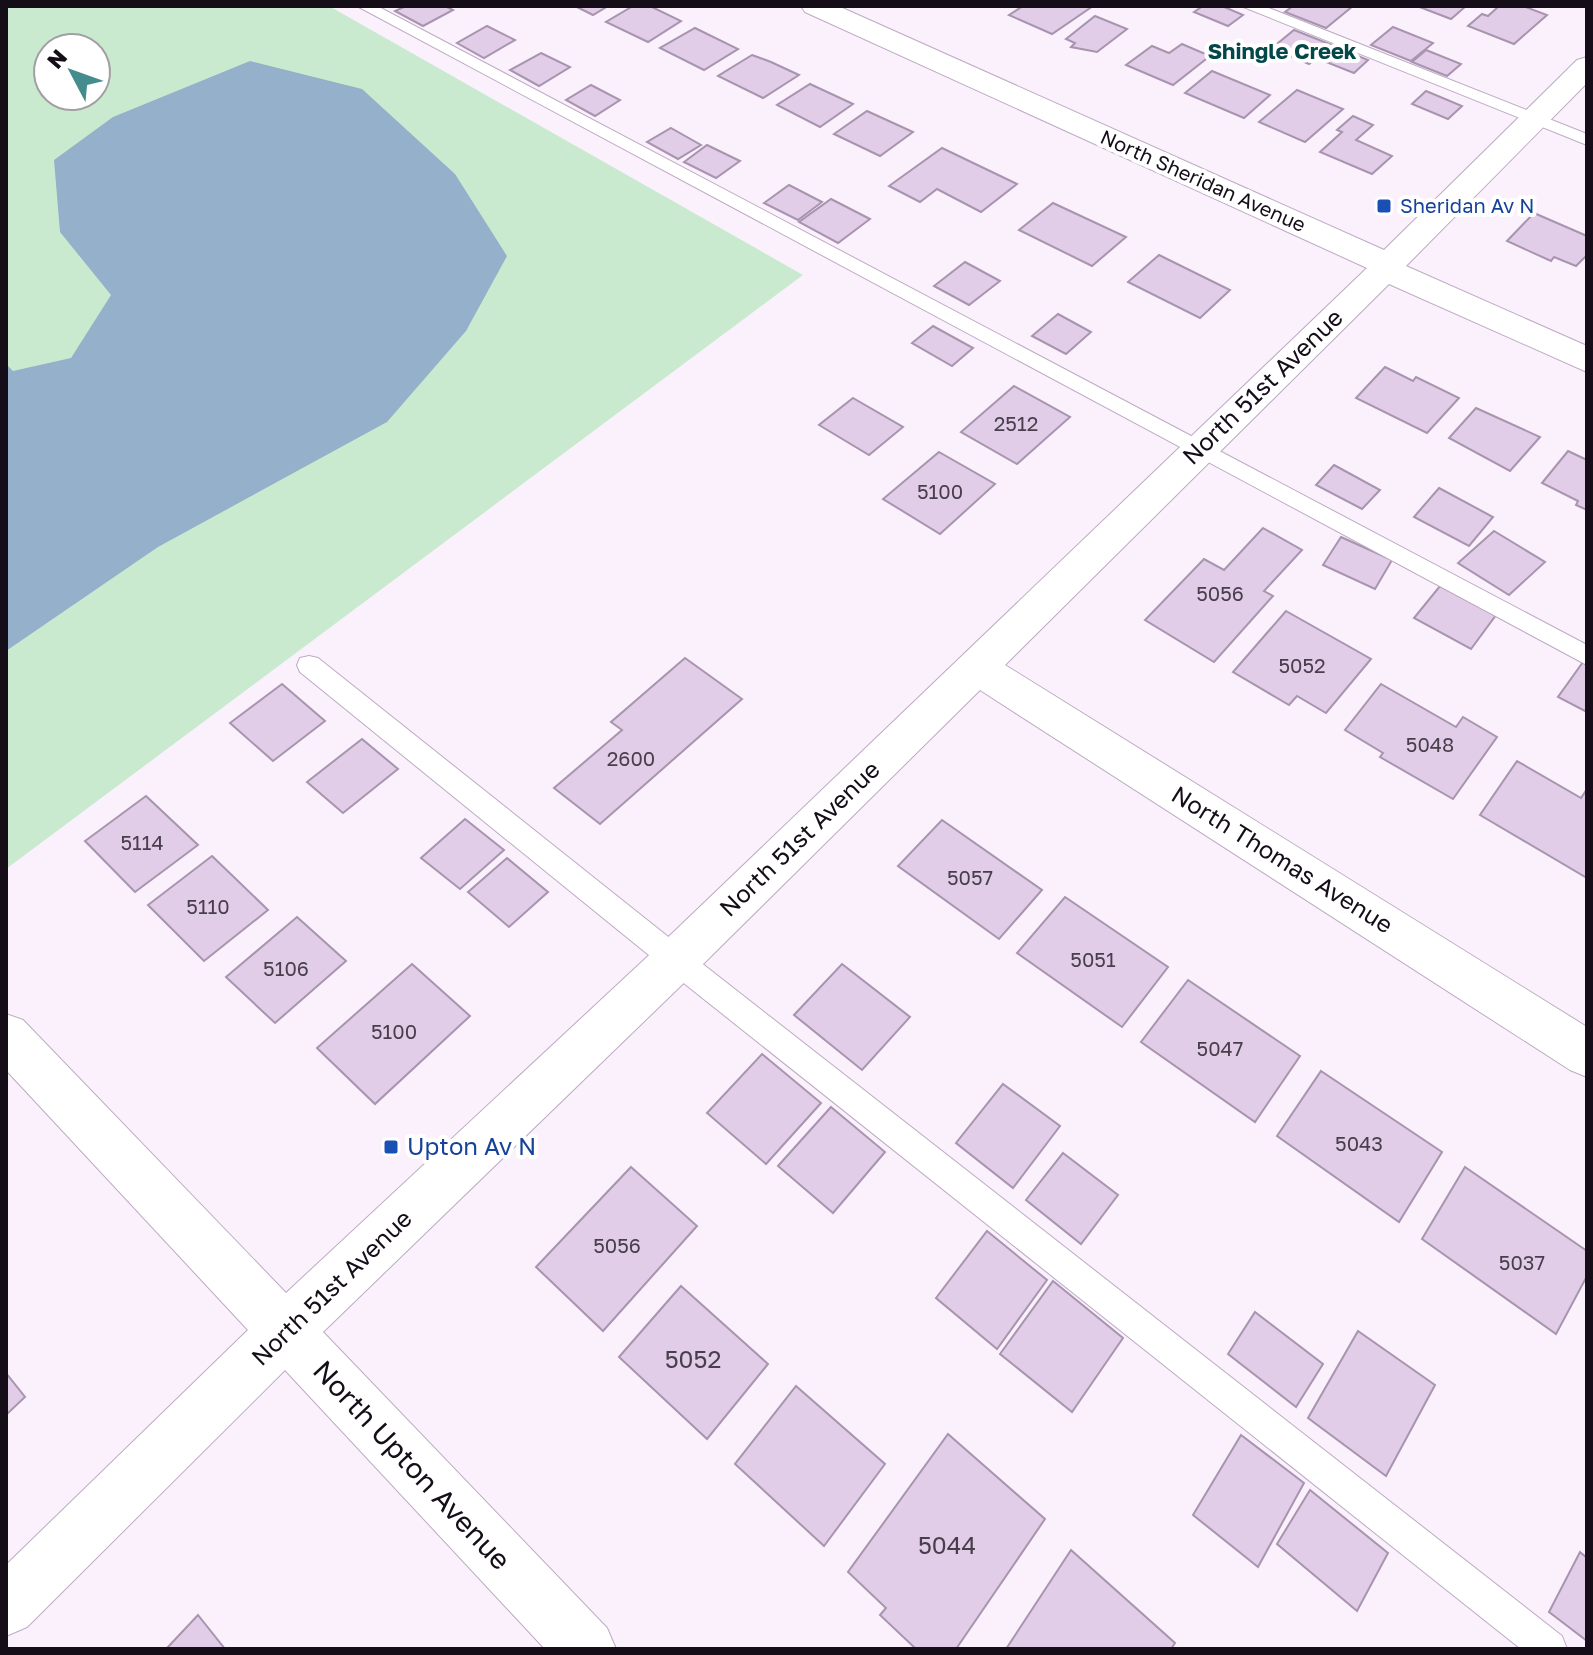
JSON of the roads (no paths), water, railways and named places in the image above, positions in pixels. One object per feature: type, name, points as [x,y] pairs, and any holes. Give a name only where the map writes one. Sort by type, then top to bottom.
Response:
[{"type":"street","name":"North Sheridan Avenue","points":[[815,6],[1389,265],[1395,274],[1587,360]]},
{"type":"street","name":"North 51st Avenue","points":[[6,1606],[285,1331],[676,960],[1389,265],[1587,66]]},
{"type":"street","name":"North Thomas Avenue","points":[[976,667],[1587,1054]]},
{"type":"street","name":"North Upton Avenue","points":[[6,1036],[586,1649]]},
{"type":"lane","points":[[365,6],[1587,656]]},
{"type":"lane","points":[[1249,6],[1587,140]]},
{"type":"lane","points":[[309,665],[676,960],[1549,1649]]},
{"type":"water","points":[[250,61],[362,89],[455,174],[507,256],[466,331],[387,422],[158,547],[6,651],[6,364],[13,371],[71,358],[111,295],[60,232],[54,160],[113,117]]},
{"type":"place","name":"Sheridan Av N","points":[[1384,206]]},
{"type":"place","name":"Upton Av N","points":[[391,1147]]},
{"type":"district","name":"Shingle Creek","points":[[1282,51]]}]
